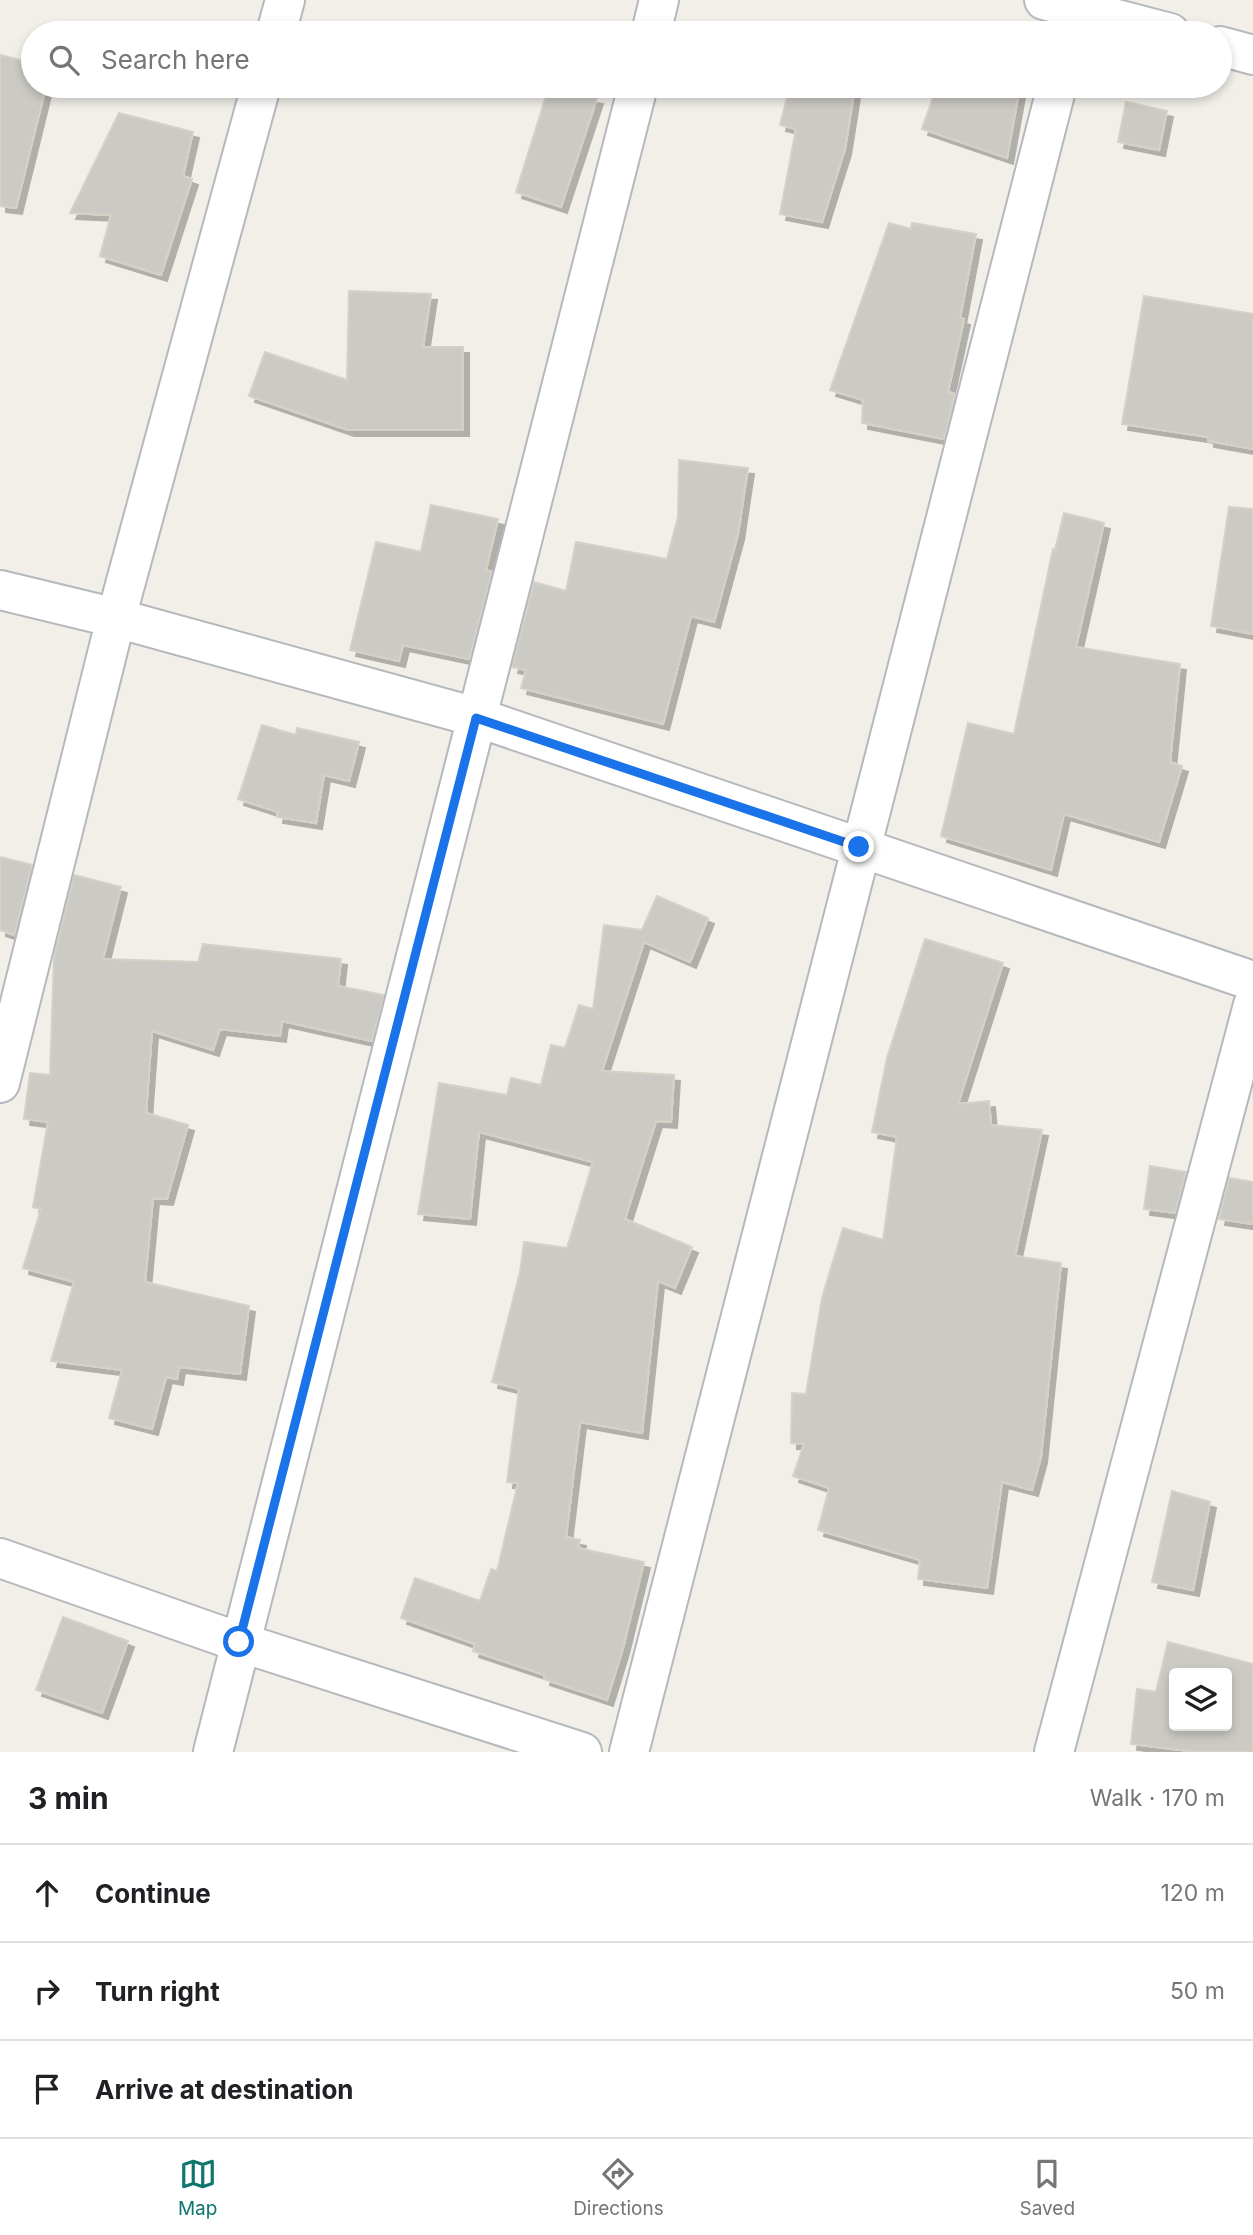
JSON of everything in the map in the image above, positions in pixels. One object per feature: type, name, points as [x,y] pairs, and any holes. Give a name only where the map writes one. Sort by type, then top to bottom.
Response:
[{"type":"street","points":[[279,21],[285,0]]},
{"type":"street","points":[[654,21],[659,0]]},
{"type":"street","points":[[1067,11],[1114,21]]},
{"type":"street","points":[[1232,49],[1253,55]]},
{"type":"street","points":[[0,1083],[116,618],[258,98]]},
{"type":"street","points":[[213,1752],[635,98]]},
{"type":"street","points":[[629,1752],[1053,98]]},
{"type":"street","points":[[0,590],[116,618],[476,718],[1253,981]]},
{"type":"street","points":[[1054,1752],[1253,1004]]},
{"type":"street","points":[[0,1558],[239,1642],[582,1752]]},
{"type":"building","points":[[0,55],[21,60],[21,98],[43,98],[16,208],[0,206]]},
{"type":"building","points":[[545,98],[597,98],[561,207],[516,192]]},
{"type":"building","points":[[787,98],[853,98],[845,149],[822,222],[780,214],[796,129],[780,125]]},
{"type":"building","points":[[933,98],[1018,98],[1007,158],[922,129]]},
{"type":"building","points":[[1126,102],[1167,111],[1159,150],[1118,142]]},
{"type":"building","points":[[119,113],[193,132],[183,176],[192,179],[161,275],[100,256],[111,215],[70,213]]},
{"type":"building","points":[[889,223],[911,229],[912,223],[976,234],[960,318],[964,319],[948,392],[955,394],[944,439],[862,423],[863,400],[830,390]]},
{"type":"building","points":[[349,291],[431,294],[423,347],[463,347],[463,430],[348,430],[249,396],[265,352],[347,380]]},
{"type":"building","points":[[1144,296],[1253,314],[1253,449],[1208,441],[1208,437],[1122,424]]},
{"type":"building","points":[[679,460],[748,468],[738,534],[714,622],[691,616],[663,724],[521,688],[526,670],[512,667],[534,582],[566,591],[576,542],[667,559],[678,517]]},
{"type":"building","points":[[431,505],[498,519],[486,570],[492,572],[469,659],[403,645],[399,661],[350,650],[376,542],[421,552]]},
{"type":"building","points":[[1229,507],[1253,509],[1253,634],[1211,626]]},
{"type":"building","points":[[1064,513],[1104,523],[1076,647],[1180,664],[1170,762],[1182,766],[1159,842],[1064,814],[1051,870],[941,836],[968,723],[1014,734],[1053,549],[1055,550]]},
{"type":"building","points":[[262,725],[296,735],[297,728],[359,742],[349,781],[324,775],[316,823],[277,817],[278,812],[238,799]]},
{"type":"building","points":[[0,857],[32,865],[14,935],[0,930]]},
{"type":"building","points":[[74,875],[121,887],[103,959],[198,962],[203,944],[341,959],[338,986],[384,995],[372,1041],[282,1021],[280,1036],[220,1029],[213,1050],[152,1031],[146,1113],[188,1125],[167,1199],[153,1198],[145,1282],[249,1306],[240,1374],[179,1367],[177,1379],[166,1377],[152,1429],[109,1418],[122,1370],[51,1361],[74,1282],[23,1268],[41,1209],[33,1207],[48,1122],[24,1119],[30,1073],[50,1075],[54,958]]},
{"type":"building","points":[[657,896],[708,918],[690,962],[644,942],[602,1071],[674,1075],[671,1122],[656,1121],[625,1219],[692,1247],[675,1288],[658,1281],[642,1433],[580,1422],[566,1537],[580,1540],[578,1548],[644,1562],[607,1700],[544,1679],[545,1675],[473,1651],[475,1644],[401,1618],[415,1578],[480,1601],[491,1569],[497,1571],[518,1483],[507,1482],[519,1389],[492,1382],[520,1272],[524,1242],[567,1248],[593,1162],[479,1132],[470,1219],[418,1214],[439,1083],[507,1095],[511,1078],[541,1085],[551,1045],[565,1048],[579,1005],[593,1009],[604,925],[642,930]]},
{"type":"building","points":[[925,939],[1003,963],[958,1104],[989,1101],[991,1125],[1042,1130],[1015,1256],[1061,1263],[1041,1457],[1032,1490],[1002,1482],[987,1588],[918,1579],[920,1560],[818,1530],[829,1488],[793,1476],[804,1444],[791,1443],[792,1393],[806,1394],[822,1298],[843,1228],[883,1240],[897,1137],[872,1132],[887,1058]]},
{"type":"building","points":[[1150,1166],[1186,1172],[1175,1213],[1144,1209]]},
{"type":"building","points":[[1229,1178],[1253,1182],[1253,1224],[1219,1219]]},
{"type":"building","points":[[1172,1491],[1210,1502],[1193,1590],[1152,1582]]},
{"type":"building","points":[[63,1617],[128,1641],[102,1713],[36,1690]]},
{"type":"building","points":[[1168,1642],[1253,1664],[1253,1752],[1197,1752],[1131,1744],[1137,1689],[1156,1692]]},
{"type":"route","points":[[239,1642],[476,718],[859,847]]}]
